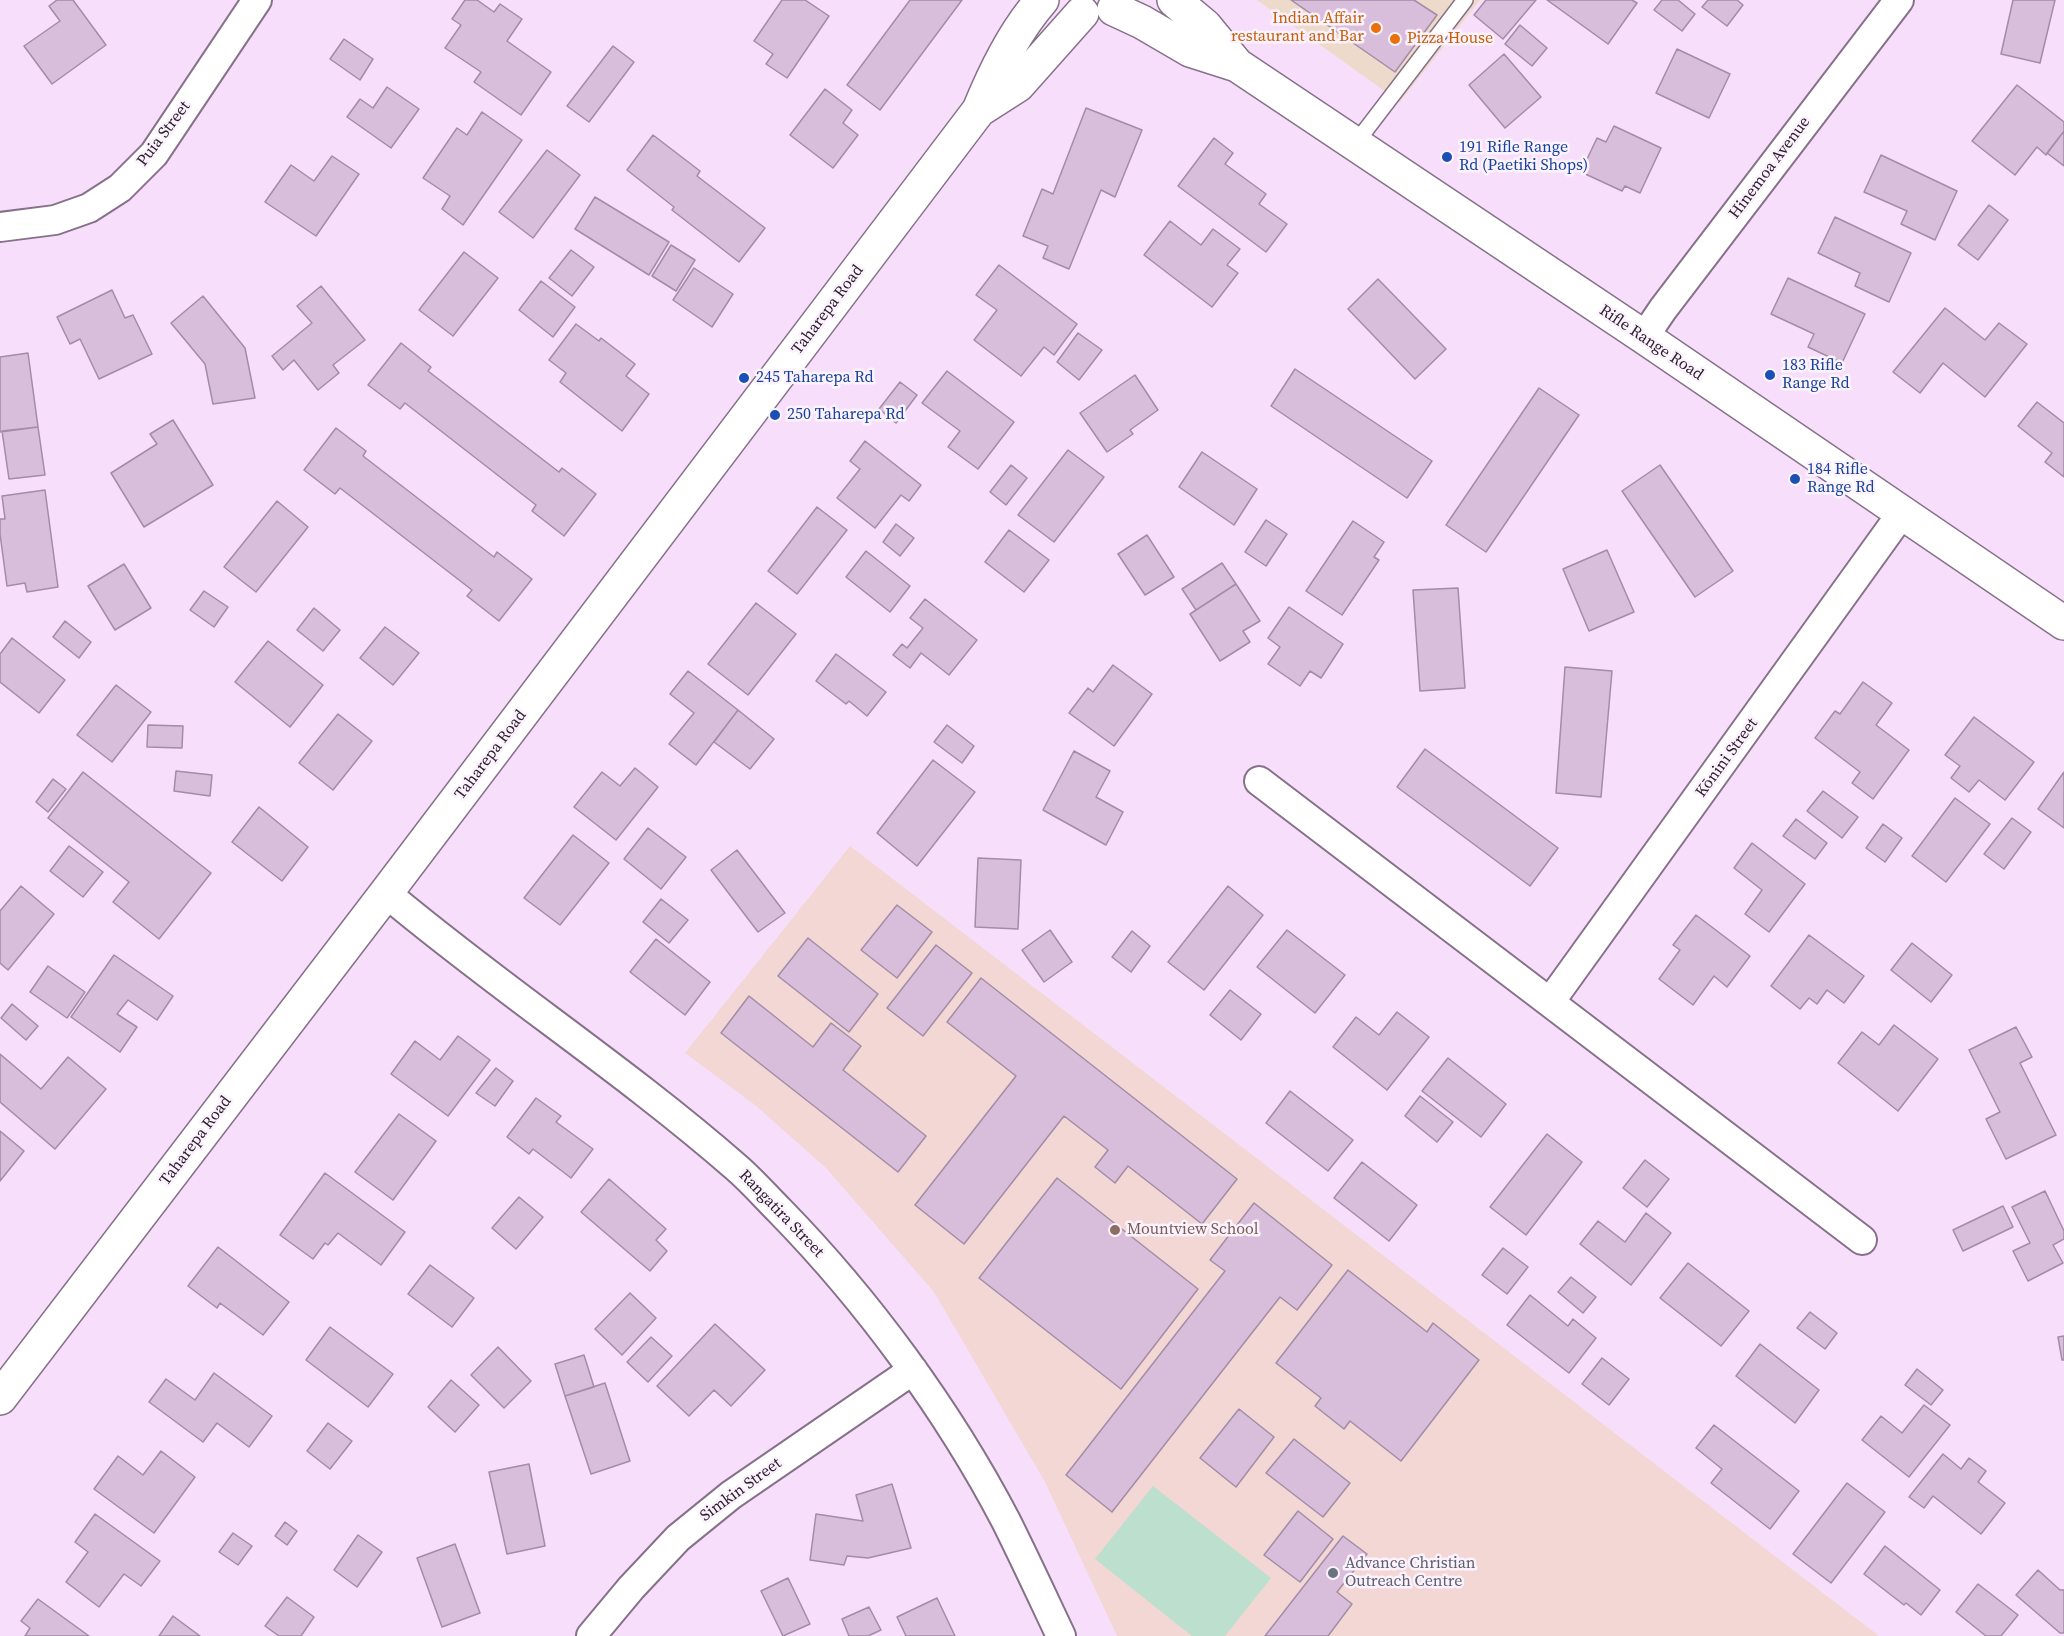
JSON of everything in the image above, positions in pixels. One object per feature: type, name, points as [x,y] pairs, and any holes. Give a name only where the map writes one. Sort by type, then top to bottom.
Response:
[{"type":"street","name":"Puia Street","points":[[0,227],[55,220],[89,208],[120,188],[154,154],[257,0]]},
{"type":"street","name":"Taharepa Road","points":[[0,1398],[979,110],[996,68],[1033,10],[1042,0]]},
{"type":"street","name":"Rifle Range Road","points":[[1174,0],[1205,26],[1237,65]]},
{"type":"street","name":"Hinemoa Avenue","points":[[1644,337],[1899,0]]},
{"type":"street","name":"Taharepa Road","points":[[979,110],[1018,85],[1095,6]]},
{"type":"street","name":"Rifle Range Road","points":[[1095,6],[1142,22],[1190,50],[1237,65],[1644,337],[2064,623]]},
{"type":"street","name":"Kōnini Street","points":[[1550,1002],[1902,513]]},
{"type":"street","points":[[1259,781],[1862,1240]]},
{"type":"street","name":"Rangatira Street","points":[[386,893],[661,1104],[739,1170],[813,1245],[873,1317],[913,1370],[973,1463],[1005,1520],[1061,1636]]},
{"type":"street","name":"Simkin Street","points":[[591,1636],[631,1588],[678,1538],[731,1495],[913,1370]]},
{"type":"lane","points":[[1355,144],[1465,0]]},
{"type":"shaded area","points":[[1257,0],[1480,0],[1400,102]]},
{"type":"shaded area","name":"Mountview School","points":[[850,846],[1879,1636],[1117,1636],[1045,1482],[934,1292],[825,1167],[755,1105],[685,1053]]},
{"type":"green space","points":[[1153,1486],[1271,1578],[1225,1636],[1192,1636],[1095,1559]]},
{"type":"building","points":[[57,0],[73,0],[106,45],[52,84],[24,46],[60,21],[49,6]]},
{"type":"building","points":[[465,0],[477,0],[494,12],[500,4],[522,19],[507,41],[551,72],[521,115],[474,82],[481,72],[445,48],[461,25],[452,19]]},
{"type":"building","points":[[782,0],[805,0],[829,16],[787,78],[766,64],[773,54],[754,41]]},
{"type":"building","points":[[910,0],[962,0],[880,110],[847,85]]},
{"type":"building","points":[[1291,0],[1414,0],[1437,15],[1395,72]]},
{"type":"building","points":[[1486,0],[1536,0],[1503,39],[1474,15]]},
{"type":"building","points":[[1547,0],[1632,0],[1637,3],[1608,44]]},
{"type":"building","points":[[1662,0],[1678,0],[1695,14],[1682,31],[1654,10]]},
{"type":"building","points":[[1708,0],[1737,0],[1743,5],[1727,26],[1702,7]]},
{"type":"building","points":[[2013,0],[2055,0],[2040,63],[2001,54]]},
{"type":"building","points":[[1520,25],[1547,48],[1532,66],[1505,44]]},
{"type":"building","points":[[344,39],[373,59],[360,80],[330,59]]},
{"type":"building","points":[[613,46],[634,62],[589,122],[567,106]]},
{"type":"building","points":[[1677,49],[1730,74],[1709,118],[1656,93]]},
{"type":"building","points":[[1504,54],[1541,97],[1505,128],[1469,85]]},
{"type":"building","points":[[2017,85],[2064,122],[2064,131],[2046,155],[2037,147],[2015,175],[1972,141]]},
{"type":"building","points":[[387,87],[419,109],[391,148],[347,117],[360,99],[373,108]]},
{"type":"building","points":[[825,89],[852,110],[843,123],[858,135],[833,168],[790,135]]},
{"type":"building","points":[[1086,108],[1142,130],[1115,197],[1101,190],[1069,269],[1043,258],[1048,246],[1023,236],[1042,189],[1053,194]]},
{"type":"building","points":[[482,112],[522,140],[463,225],[442,209],[450,196],[423,178],[457,128],[467,135]]},
{"type":"building","points":[[1614,126],[1661,148],[1640,193],[1625,186],[1622,191],[1581,172],[1597,138],[1606,142]]},
{"type":"building","points":[[2064,131],[2064,166],[2047,153]]},
{"type":"building","points":[[653,135],[700,171],[697,176],[765,228],[739,262],[672,210],[674,207],[627,170]]},
{"type":"building","points":[[1214,138],[1233,153],[1225,164],[1266,194],[1259,204],[1287,224],[1266,252],[1178,186]]},
{"type":"building","points":[[547,150],[580,175],[533,238],[499,212]]},
{"type":"building","points":[[1881,155],[1957,191],[1935,240],[1901,224],[1907,211],[1864,192]]},
{"type":"building","points":[[332,156],[359,174],[316,236],[265,202],[291,165],[314,181]]},
{"type":"building","points":[[595,197],[669,242],[649,275],[575,229]]},
{"type":"building","points":[[1989,205],[2008,220],[1978,260],[1958,245]]},
{"type":"building","points":[[1835,217],[1911,253],[1889,302],[1855,286],[1860,273],[1818,253]]},
{"type":"building","points":[[1170,221],[1201,245],[1213,229],[1240,249],[1227,265],[1238,273],[1212,307],[1144,255]]},
{"type":"building","points":[[671,245],[695,260],[676,291],[652,276]]},
{"type":"building","points":[[571,250],[594,267],[572,296],[549,278]]},
{"type":"building","points":[[464,252],[498,278],[453,336],[419,310]]},
{"type":"building","points":[[999,265],[1077,324],[1054,355],[1044,347],[1021,376],[974,340],[997,310],[976,295]]},
{"type":"building","points":[[694,268],[733,294],[712,327],[673,300]]},
{"type":"building","points":[[1788,278],[1865,314],[1842,363],[1808,347],[1814,334],[1771,314]]},
{"type":"building","points":[[1378,279],[1446,349],[1415,379],[1348,309]]},
{"type":"building","points":[[541,281],[575,307],[553,337],[519,310]]},
{"type":"building","points":[[321,286],[365,340],[333,365],[339,373],[318,390],[294,360],[283,370],[272,356],[312,323],[297,306]]},
{"type":"building","points":[[112,290],[125,318],[133,315],[152,354],[99,379],[80,339],[70,344],[57,317]]},
{"type":"building","points":[[203,296],[245,348],[255,398],[213,404],[205,364],[171,323]]},
{"type":"building","points":[[1945,308],[1985,340],[1999,323],[2027,344],[1985,397],[1943,363],[1920,393],[1893,372]]},
{"type":"building","points":[[576,324],[599,341],[601,338],[635,364],[626,376],[649,394],[622,431],[560,382],[566,373],[549,360]]},
{"type":"building","points":[[1078,333],[1102,350],[1079,380],[1057,362]]},
{"type":"building","points":[[401,343],[431,367],[428,371],[559,472],[562,468],[596,494],[564,536],[532,511],[536,505],[405,403],[400,409],[368,385]]},
{"type":"building","points":[[28,353],[38,427],[0,432],[0,357]]},
{"type":"building","points":[[1295,369],[1432,461],[1407,498],[1271,406]]},
{"type":"building","points":[[947,371],[1014,422],[978,469],[948,447],[960,431],[922,403]]},
{"type":"building","points":[[1135,375],[1158,410],[1130,430],[1133,434],[1107,452],[1080,413]]},
{"type":"building","points":[[900,382],[917,395],[896,423],[879,409]]},
{"type":"building","points":[[1539,388],[1579,415],[1486,552],[1446,525]]},
{"type":"building","points":[[2037,402],[2064,423],[2064,477],[2045,462],[2052,453],[2018,426]]},
{"type":"building","points":[[173,420],[213,485],[144,527],[111,473],[157,444],[150,434]]},
{"type":"building","points":[[38,427],[45,475],[9,479],[2,431]]},
{"type":"building","points":[[336,428],[366,451],[363,456],[494,557],[497,552],[532,579],[499,621],[467,596],[472,590],[340,488],[335,494],[304,470]]},
{"type":"building","points":[[865,441],[921,485],[909,501],[901,495],[875,528],[837,498],[860,469],[850,461]]},
{"type":"building","points":[[1068,450],[1104,477],[1054,542],[1018,515]]},
{"type":"building","points":[[1202,452],[1257,489],[1234,525],[1179,487]]},
{"type":"building","points":[[1011,465],[1027,478],[1006,505],[990,492]]},
{"type":"building","points":[[1660,465],[1733,571],[1695,597],[1622,491]]},
{"type":"building","points":[[45,490],[58,587],[27,592],[25,583],[7,586],[0,534],[0,519],[5,519],[2,496]]},
{"type":"building","points":[[277,501],[308,527],[256,592],[224,567]]},
{"type":"building","points":[[817,507],[847,530],[797,594],[768,571]]},
{"type":"building","points":[[1266,520],[1287,534],[1266,566],[1245,552]]},
{"type":"building","points":[[1353,521],[1384,542],[1374,557],[1379,560],[1342,615],[1306,591]]},
{"type":"building","points":[[896,524],[914,538],[900,556],[883,542]]},
{"type":"building","points":[[1009,530],[1049,560],[1024,592],[985,562]]},
{"type":"building","points":[[1147,535],[1174,577],[1145,595],[1118,554]]},
{"type":"building","points":[[1607,550],[1634,612],[1589,631],[1563,569]]},
{"type":"building","points":[[866,551],[910,586],[890,612],[846,577]]},
{"type":"building","points":[[1222,563],[1236,584],[1196,610],[1182,589]]},
{"type":"building","points":[[124,564],[151,608],[115,630],[88,586]]},
{"type":"building","points":[[1236,584],[1260,621],[1243,631],[1250,642],[1220,661],[1190,614]]},
{"type":"building","points":[[1458,588],[1465,688],[1420,691],[1413,590]]},
{"type":"building","points":[[204,591],[228,607],[214,627],[190,610]]},
{"type":"building","points":[[925,599],[977,640],[949,675],[921,653],[910,668],[893,655],[902,644],[907,648],[923,628],[910,618]]},
{"type":"building","points":[[756,603],[796,634],[748,695],[708,664]]},
{"type":"building","points":[[1289,607],[1343,644],[1321,678],[1310,671],[1300,686],[1268,664],[1280,647],[1268,638]]},
{"type":"building","points":[[314,608],[340,630],[323,651],[297,630]]},
{"type":"building","points":[[65,621],[91,642],[79,658],[53,637]]},
{"type":"building","points":[[385,627],[419,653],[393,685],[360,658]]},
{"type":"building","points":[[12,638],[65,680],[39,713],[0,682],[0,654]]},
{"type":"building","points":[[268,641],[323,685],[290,727],[235,682]]},
{"type":"building","points":[[836,654],[886,692],[867,716],[849,701],[846,704],[816,681]]},
{"type":"building","points":[[1113,665],[1152,694],[1114,746],[1069,713],[1088,688],[1093,692]]},
{"type":"building","points":[[1565,667],[1612,671],[1601,797],[1556,793]]},
{"type":"building","points":[[688,671],[738,710],[696,765],[669,744],[694,713],[670,694]]},
{"type":"building","points":[[1863,682],[1892,703],[1876,725],[1909,750],[1873,799],[1852,783],[1860,772],[1815,738],[1835,711],[1840,714]]},
{"type":"building","points":[[116,685],[151,712],[112,762],[77,735]]},
{"type":"building","points":[[738,710],[774,739],[750,769],[714,742]]},
{"type":"building","points":[[338,714],[372,741],[333,790],[299,763]]},
{"type":"building","points":[[1974,717],[2034,762],[2005,800],[1979,780],[1969,792],[1951,778],[1960,766],[1945,755]]},
{"type":"building","points":[[148,725],[183,726],[182,748],[147,747]]},
{"type":"building","points":[[947,725],[974,746],[962,763],[934,742]]},
{"type":"building","points":[[1425,749],[1558,848],[1530,886],[1397,787]]},
{"type":"building","points":[[1074,751],[1110,771],[1096,797],[1123,812],[1106,845],[1043,810]]},
{"type":"building","points":[[933,760],[975,792],[917,866],[877,833]]},
{"type":"building","points":[[635,768],[658,787],[616,840],[574,807],[602,772],[620,786]]},
{"type":"building","points":[[176,771],[212,775],[210,796],[174,791]]},
{"type":"building","points":[[83,772],[211,873],[159,939],[113,902],[129,882],[48,818]]},
{"type":"building","points":[[2064,772],[2064,828],[2038,809]]},
{"type":"building","points":[[53,779],[66,789],[48,812],[36,802]]},
{"type":"building","points":[[1823,791],[1858,817],[1842,838],[1807,811]]},
{"type":"building","points":[[1955,798],[1990,824],[1946,882],[1912,856]]},
{"type":"building","points":[[259,807],[308,847],[282,881],[232,842]]},
{"type":"building","points":[[2012,818],[2031,832],[2004,869],[1984,854]]},
{"type":"building","points":[[1796,819],[1827,843],[1815,859],[1783,836]]},
{"type":"building","points":[[1883,824],[1902,838],[1885,862],[1866,848]]},
{"type":"building","points":[[648,828],[686,857],[661,889],[624,859]]},
{"type":"building","points":[[573,835],[609,863],[560,925],[524,898]]},
{"type":"building","points":[[1752,843],[1805,884],[1769,932],[1745,914],[1762,890],[1734,868]]},
{"type":"building","points":[[69,846],[103,872],[83,897],[50,871]]},
{"type":"building","points":[[737,850],[785,913],[758,932],[711,870]]},
{"type":"building","points":[[978,858],[1021,860],[1018,929],[975,927]]},
{"type":"building","points":[[21,886],[54,914],[8,970],[0,963],[0,911]]},
{"type":"building","points":[[1228,886],[1263,915],[1204,990],[1168,962]]},
{"type":"building","points":[[661,899],[688,920],[669,943],[643,922]]},
{"type":"building","points":[[897,905],[932,932],[897,978],[861,950]]},
{"type":"building","points":[[1696,915],[1750,956],[1727,987],[1714,976],[1693,1005],[1659,979],[1680,950],[1673,945]]},
{"type":"building","points":[[1050,930],[1072,962],[1044,982],[1022,950]]},
{"type":"building","points":[[1287,930],[1345,975],[1315,1013],[1257,967]]},
{"type":"building","points":[[1132,931],[1150,946],[1131,972],[1112,957]]},
{"type":"building","points":[[1809,935],[1864,976],[1844,1003],[1827,990],[1817,1004],[1809,998],[1800,1009],[1771,986]]},
{"type":"building","points":[[808,938],[878,994],[849,1032],[778,976]]},
{"type":"building","points":[[656,939],[710,982],[685,1015],[630,972]]},
{"type":"building","points":[[1912,943],[1952,975],[1931,1002],[1891,970]]},
{"type":"building","points":[[936,945],[972,973],[923,1036],[887,1008]]},
{"type":"building","points":[[114,955],[173,996],[157,1020],[128,1000],[117,1014],[137,1027],[120,1052],[71,1017]]},
{"type":"building","points":[[48,966],[85,992],[67,1018],[30,992]]},
{"type":"building","points":[[981,978],[1237,1179],[1202,1224],[1128,1166],[1115,1183],[1095,1167],[1108,1150],[1064,1116],[964,1244],[915,1205],[1016,1076],[947,1022]]},
{"type":"building","points":[[1230,990],[1261,1014],[1241,1040],[1210,1015]]},
{"type":"building","points":[[749,996],[813,1047],[831,1023],[861,1046],[843,1070],[926,1136],[898,1172],[721,1033]]},
{"type":"building","points":[[12,1004],[38,1026],[26,1040],[1,1018]]},
{"type":"building","points":[[1397,1012],[1429,1037],[1387,1090],[1333,1047],[1356,1017],[1379,1035]]},
{"type":"building","points":[[1894,1025],[1938,1059],[1898,1111],[1838,1063],[1862,1032],[1879,1045]]},
{"type":"building","points":[[2016,1027],[2032,1057],[2020,1063],[2056,1135],[2006,1159],[1986,1119],[2000,1112],[1969,1050]]},
{"type":"building","points":[[458,1036],[490,1060],[448,1116],[391,1074],[415,1041],[440,1060]]},
{"type":"building","points":[[0,1054],[41,1089],[68,1057],[106,1089],[55,1149],[0,1102]]},
{"type":"building","points":[[1448,1058],[1506,1104],[1481,1137],[1422,1091]]},
{"type":"building","points":[[496,1068],[513,1081],[495,1106],[476,1093]]},
{"type":"building","points":[[1290,1091],[1353,1140],[1328,1171],[1266,1123]]},
{"type":"building","points":[[1420,1096],[1453,1122],[1437,1142],[1405,1116]]},
{"type":"building","points":[[536,1098],[561,1116],[556,1122],[593,1149],[571,1178],[533,1149],[529,1154],[507,1137]]},
{"type":"building","points":[[399,1114],[436,1141],[393,1200],[355,1172]]},
{"type":"building","points":[[0,1131],[24,1151],[0,1181]]},
{"type":"building","points":[[1547,1134],[1582,1162],[1526,1235],[1490,1207]]},
{"type":"building","points":[[1645,1160],[1669,1179],[1647,1207],[1623,1188]]},
{"type":"building","points":[[1362,1162],[1417,1205],[1389,1241],[1334,1198]]},
{"type":"building","points":[[325,1173],[405,1232],[381,1265],[338,1233],[328,1245],[325,1243],[313,1259],[280,1235]]},
{"type":"building","points":[[1057,1178],[1198,1289],[1121,1389],[979,1278]]},
{"type":"building","points":[[609,1179],[666,1229],[656,1240],[667,1251],[650,1271],[581,1212]]},
{"type":"building","points":[[2045,1191],[2064,1231],[2064,1239],[2053,1245],[2063,1263],[2028,1281],[2013,1251],[2030,1243],[2012,1207]]},
{"type":"building","points":[[519,1197],[543,1217],[516,1249],[492,1228]]},
{"type":"building","points":[[1254,1203],[1332,1265],[1297,1310],[1280,1297],[1112,1512],[1066,1475],[1225,1271],[1210,1260]]},
{"type":"building","points":[[2003,1206],[2013,1227],[1963,1251],[1953,1230]]},
{"type":"building","points":[[1646,1213],[1671,1233],[1631,1285],[1580,1244],[1598,1221],[1625,1242]]},
{"type":"building","points":[[218,1247],[289,1302],[263,1335],[220,1303],[217,1308],[188,1286]]},
{"type":"building","points":[[1503,1248],[1528,1267],[1507,1294],[1482,1275]]},
{"type":"building","points":[[1688,1263],[1749,1311],[1721,1346],[1660,1298]]},
{"type":"building","points":[[430,1265],[474,1298],[452,1327],[408,1294]]},
{"type":"building","points":[[1348,1270],[1427,1332],[1433,1323],[1479,1360],[1401,1461],[1350,1421],[1344,1429],[1315,1406],[1321,1398],[1276,1363]]},
{"type":"building","points":[[1571,1277],[1596,1297],[1583,1313],[1558,1292]]},
{"type":"building","points":[[630,1293],[656,1318],[622,1355],[595,1329]]},
{"type":"building","points":[[1530,1295],[1568,1326],[1573,1319],[1596,1338],[1569,1373],[1507,1325]]},
{"type":"building","points":[[1810,1312],[1837,1333],[1825,1349],[1797,1328]]},
{"type":"building","points":[[715,1324],[765,1370],[731,1406],[714,1390],[689,1416],[657,1386]]},
{"type":"building","points":[[330,1327],[393,1374],[368,1407],[306,1360]]},
{"type":"building","points":[[2064,1336],[2064,1360],[2062,1360],[2058,1337]]},
{"type":"building","points":[[651,1337],[672,1356],[648,1382],[627,1362]]},
{"type":"building","points":[[1760,1344],[1819,1390],[1795,1423],[1736,1376]]},
{"type":"building","points":[[498,1347],[531,1381],[504,1408],[471,1375]]},
{"type":"building","points":[[584,1355],[594,1387],[565,1396],[555,1364]]},
{"type":"building","points":[[1602,1358],[1629,1379],[1609,1405],[1582,1384]]},
{"type":"building","points":[[1917,1369],[1943,1390],[1931,1405],[1905,1385]]},
{"type":"building","points":[[214,1373],[272,1416],[249,1447],[217,1423],[203,1442],[149,1402],[166,1379],[195,1400]]},
{"type":"building","points":[[451,1380],[479,1405],[455,1432],[428,1407]]},
{"type":"building","points":[[605,1383],[630,1461],[591,1474],[565,1396]]},
{"type":"building","points":[[1924,1405],[1950,1425],[1909,1477],[1862,1440],[1881,1416],[1902,1433]]},
{"type":"building","points":[[1239,1409],[1274,1437],[1236,1487],[1200,1458]]},
{"type":"building","points":[[328,1423],[352,1441],[330,1469],[307,1451]]},
{"type":"building","points":[[1714,1425],[1799,1491],[1770,1529],[1711,1483],[1722,1469],[1696,1448]]},
{"type":"building","points":[[1294,1439],[1350,1483],[1323,1517],[1266,1473]]},
{"type":"building","points":[[161,1451],[195,1477],[154,1533],[94,1489],[118,1456],[143,1475]]},
{"type":"building","points":[[1943,1454],[1961,1469],[1969,1458],[1986,1471],[1978,1482],[2005,1503],[1981,1534],[1933,1496],[1924,1508],[1909,1497]]},
{"type":"building","points":[[529,1464],[545,1546],[507,1554],[489,1472]]},
{"type":"building","points":[[1847,1483],[1885,1512],[1831,1583],[1793,1554]]},
{"type":"building","points":[[892,1484],[911,1548],[868,1558],[847,1556],[844,1565],[810,1560],[816,1514],[863,1521],[856,1495]]},
{"type":"building","points":[[1298,1511],[1333,1539],[1300,1582],[1264,1555]]},
{"type":"building","points":[[95,1514],[160,1561],[141,1586],[124,1574],[99,1607],[66,1582],[88,1552],[75,1542]]},
{"type":"building","points":[[285,1522],[297,1531],[287,1545],[275,1536]]},
{"type":"building","points":[[233,1533],[252,1546],[238,1565],[219,1552]]},
{"type":"building","points":[[358,1535],[382,1552],[357,1587],[334,1570]]},
{"type":"building","name":"Advance Christian Outreach Centre","points":[[1343,1536],[1367,1554],[1337,1592],[1352,1604],[1328,1636],[1265,1636]]},
{"type":"building","points":[[455,1544],[480,1613],[442,1627],[417,1558]]},
{"type":"building","points":[[1885,1546],[1940,1590],[1921,1615],[1906,1603],[1904,1605],[1864,1574]]},
{"type":"building","points":[[2038,1570],[2060,1590],[2064,1590],[2064,1633],[2060,1633],[2016,1595]]},
{"type":"building","points":[[788,1578],[810,1624],[783,1636],[761,1591]]},
{"type":"building","points":[[1978,1584],[2018,1615],[2001,1636],[1986,1636],[1956,1612]]},
{"type":"building","points":[[287,1597],[314,1617],[301,1636],[279,1636],[265,1626]]},
{"type":"building","points":[[937,1598],[955,1636],[906,1636],[897,1617]]},
{"type":"building","points":[[38,1599],[89,1636],[25,1636],[30,1628],[21,1621]]},
{"type":"building","points":[[869,1607],[881,1630],[868,1636],[849,1636],[842,1619]]},
{"type":"building","points":[[173,1616],[200,1636],[159,1636]]},
{"type":"place","name":"Indian Affair restaurant and Bar","points":[[1376,28]]},
{"type":"place","name":"Pizza House","points":[[1395,39]]},
{"type":"place","name":"191 Rifle Range Rd (Paetiki Shops)","points":[[1447,157]]},
{"type":"place","name":"183 Rifle Range Rd","points":[[1770,375]]},
{"type":"place","name":"245 Taharepa Rd","points":[[744,378]]},
{"type":"place","name":"250 Taharepa Rd","points":[[775,415]]},
{"type":"place","name":"184 Rifle Range Rd","points":[[1795,479]]},
{"type":"place","name":"Mountview School","points":[[1115,1230]]},
{"type":"place","name":"Advance Christian Outreach Centre","points":[[1333,1573]]}]
